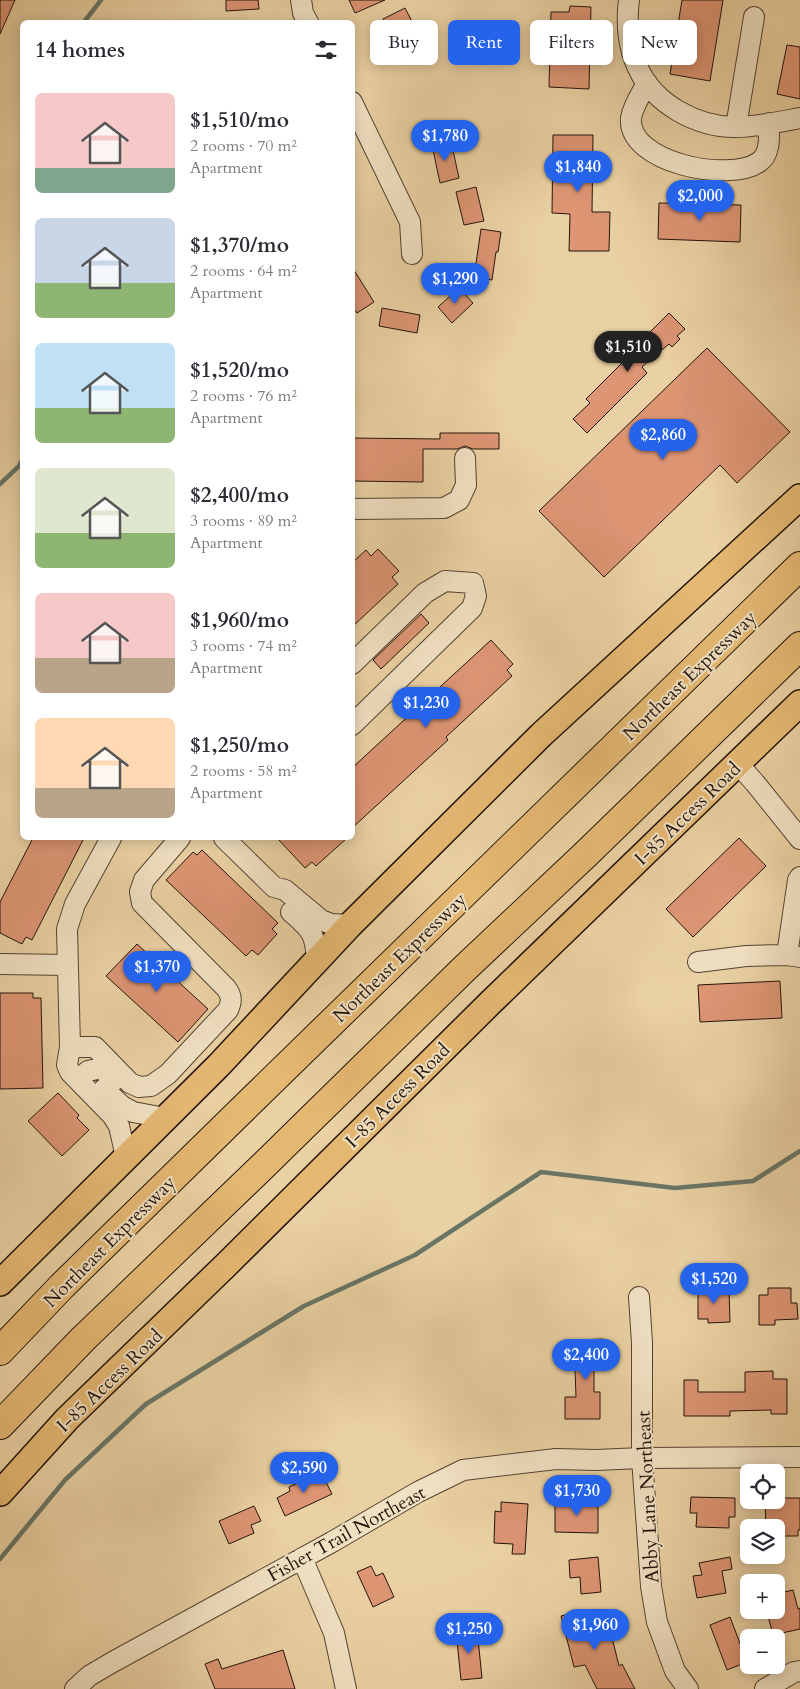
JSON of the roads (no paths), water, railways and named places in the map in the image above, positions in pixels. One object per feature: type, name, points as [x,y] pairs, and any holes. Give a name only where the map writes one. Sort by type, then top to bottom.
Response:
[{"type":"highway","name":"Northeast Expressway","points":[[0,1351],[62,1286],[249,1102],[800,566]]},
{"type":"highway","points":[[0,1425],[90,1332],[800,646]]},
{"type":"main road","points":[[0,1283],[218,1065],[350,925],[541,735],[800,497]]},
{"type":"main road","name":"I-85 Access Road","points":[[0,1493],[67,1419],[233,1258],[490,1003],[800,703]]},
{"type":"street","points":[[629,0],[628,30],[638,69],[647,83],[670,105],[700,122],[736,127],[800,118]]},
{"type":"street","points":[[736,127],[754,17]]},
{"type":"street","points":[[647,83],[634,108],[631,119],[634,133],[643,143],[669,162],[710,170],[737,169],[751,166],[760,162],[767,152],[769,123]]},
{"type":"street","points":[[355,108],[410,222],[412,254]]},
{"type":"street","points":[[355,509],[444,508],[459,500],[466,485],[465,458]]},
{"type":"street","points":[[355,661],[425,593],[446,581],[473,583],[476,596],[472,608],[355,722]]},
{"type":"street","points":[[738,764],[800,839]]},
{"type":"street","points":[[110,840],[75,904],[68,929],[69,1052],[67,1065],[70,1072],[83,1076],[102,1096],[119,1126],[126,1157]]},
{"type":"street","points":[[69,1052],[95,1047],[130,1083],[139,1087],[151,1086],[168,1074],[228,1010],[231,994],[142,903],[140,892],[144,880],[178,840]]},
{"type":"street","points":[[226,840],[274,887],[285,890],[304,913],[314,936],[318,960]]},
{"type":"street","points":[[698,962],[746,956],[794,956],[798,880],[800,877]]},
{"type":"street","points":[[304,913],[331,924],[350,925]]},
{"type":"street","points":[[0,964],[68,965]]},
{"type":"street","points":[[102,1096],[133,1112],[165,1118]]},
{"type":"street","name":"Abby Lane Northeast","points":[[638,1297],[642,1343],[642,1458],[651,1586],[657,1622],[675,1671],[688,1689]]},
{"type":"street","name":"Fisher Trail Northeast","points":[[76,1689],[89,1676],[111,1663],[418,1492],[463,1470],[556,1459],[800,1457]]},
{"type":"street","points":[[302,1558],[334,1633],[346,1689]]},
{"type":"street","points":[[765,1689],[794,1672],[800,1671]]},
{"type":"waterway","points":[[86,20],[101,0]]},
{"type":"waterway","points":[[0,484],[20,464]]},
{"type":"waterway","points":[[0,1559],[65,1480],[146,1404],[304,1306],[415,1255],[541,1172],[675,1188],[753,1181],[800,1151]]}]
